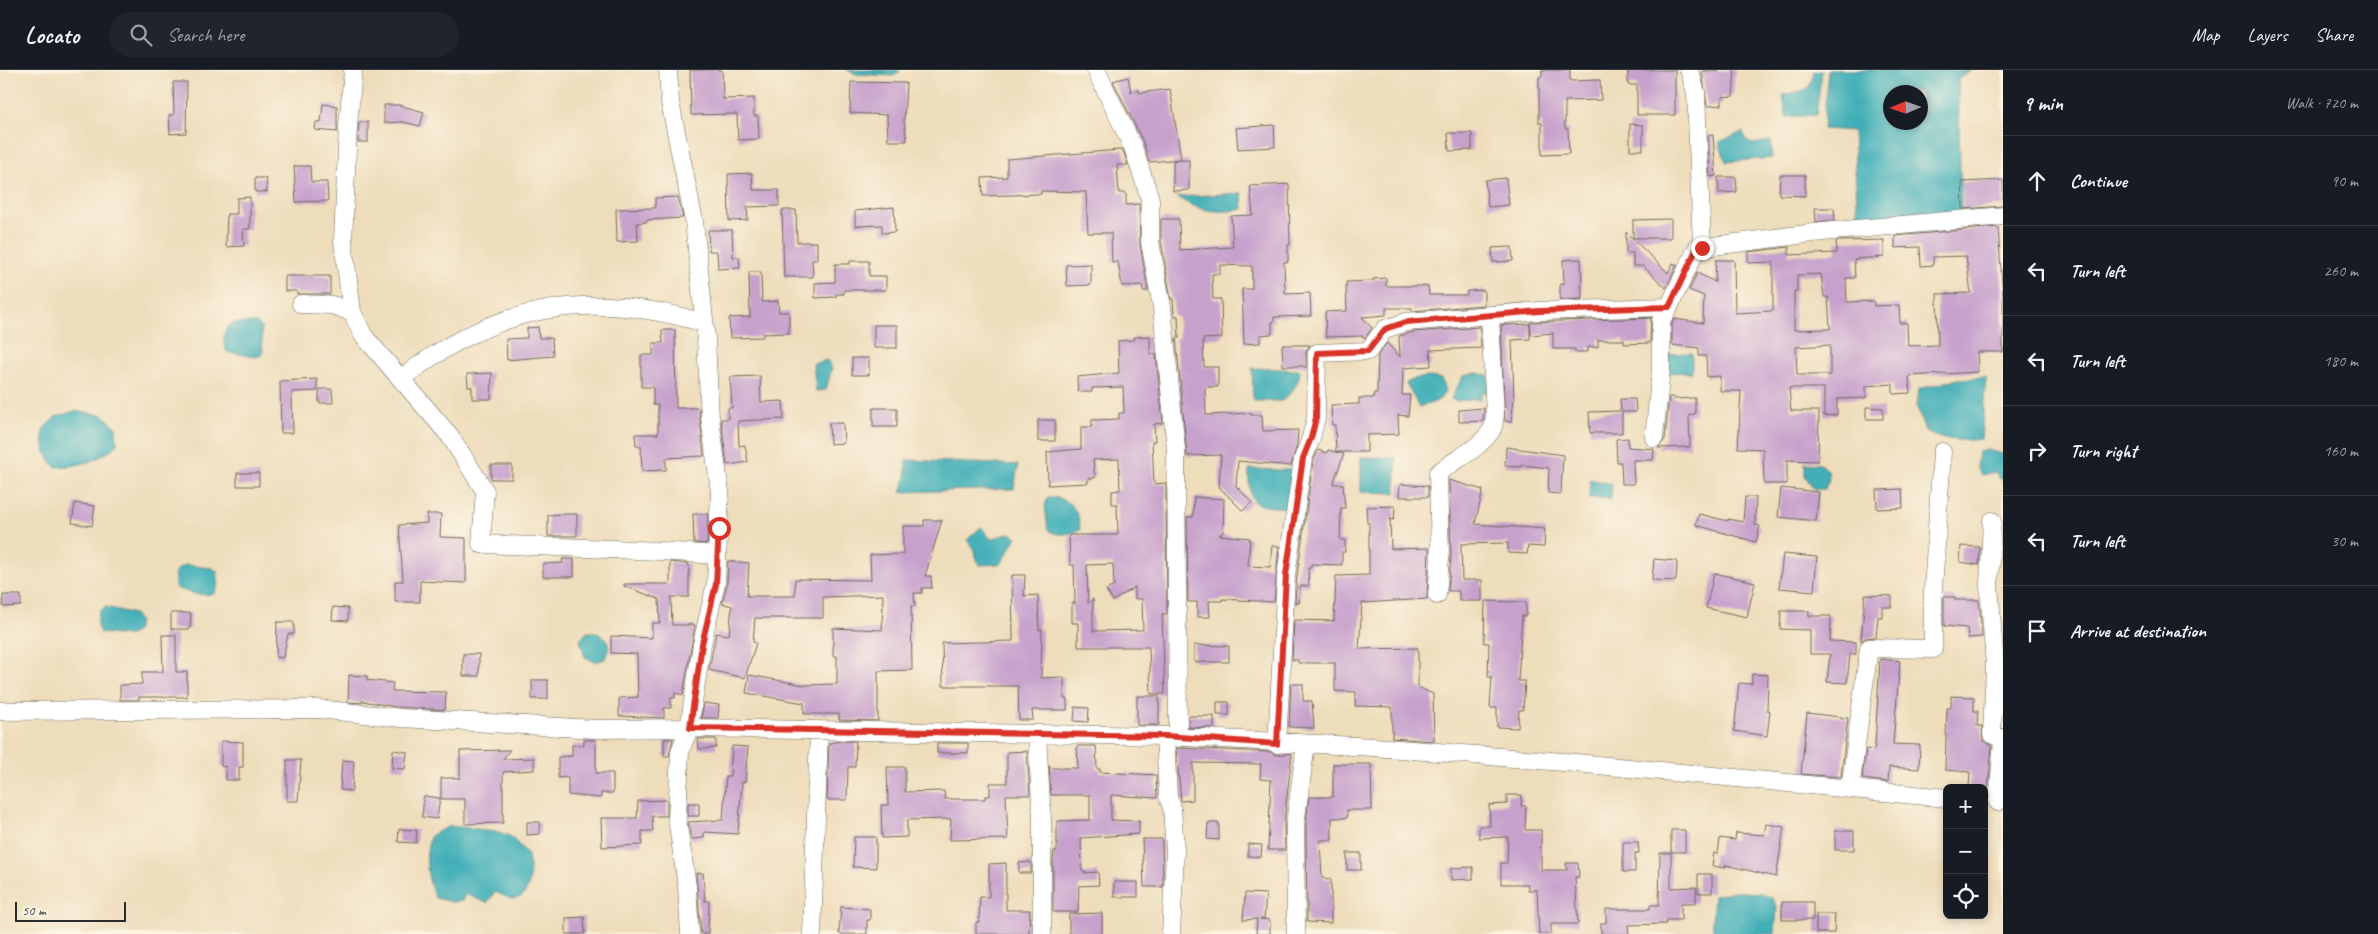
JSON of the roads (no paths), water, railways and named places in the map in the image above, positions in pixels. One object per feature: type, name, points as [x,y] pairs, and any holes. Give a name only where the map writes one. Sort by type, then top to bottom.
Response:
[{"type":"street","points":[[353,70],[348,126],[343,241],[352,312],[363,335],[450,436],[485,490],[482,544],[717,555]]},
{"type":"street","points":[[668,70],[670,102],[694,221],[704,323],[710,418],[720,492],[716,584],[702,644],[690,728],[680,751],[677,819],[687,886],[690,934]]},
{"type":"street","points":[[1096,70],[1133,147],[1150,199],[1150,242],[1162,308],[1176,450],[1171,737],[1168,797],[1172,808],[1175,851],[1171,934]]},
{"type":"street","points":[[1689,70],[1696,92],[1702,248]]},
{"type":"street","points":[[1654,438],[1662,369],[1661,321],[1697,248],[1822,232],[2003,216]]},
{"type":"street","points":[[301,304],[332,305],[352,312]]},
{"type":"street","points":[[402,378],[433,354],[487,326],[561,307],[616,306],[674,314],[704,323]]},
{"type":"street","points":[[1277,744],[1286,575],[1303,458],[1316,418],[1317,353],[1368,351],[1385,329],[1406,322],[1589,309],[1669,307]]},
{"type":"street","points":[[1437,596],[1440,558],[1438,473],[1453,460],[1463,458],[1492,430],[1495,415],[1490,315]]},
{"type":"street","points":[[1850,789],[1869,648],[1933,649],[1933,590],[1942,452]]},
{"type":"street","points":[[1992,521],[1989,585],[1995,666],[1992,734],[2003,739],[1995,802]]},
{"type":"street","points":[[0,711],[318,709],[402,718],[596,729],[690,728],[1171,737],[1277,744],[1374,747],[1576,763],[1943,798]]},
{"type":"street","points":[[812,934],[819,730]]},
{"type":"street","points":[[1038,734],[1042,820],[1042,934]]},
{"type":"street","points":[[1296,934],[1295,824],[1306,744]]},
{"type":"water","points":[[847,70],[899,70],[899,73],[894,76],[856,74]]},
{"type":"water","points":[[1822,70],[1816,115],[1786,117],[1783,95],[1805,89],[1811,83],[1814,71]]},
{"type":"water","points":[[1828,70],[1972,70],[1958,79],[1961,212],[1858,221],[1853,131],[1823,129]]},
{"type":"water","points":[[1743,132],[1746,140],[1752,144],[1771,141],[1772,158],[1726,162],[1719,142]]},
{"type":"water","points":[[1242,193],[1243,209],[1225,211],[1201,208],[1177,197]]},
{"type":"water","points":[[235,323],[257,323],[261,327],[262,355],[255,357],[227,352],[224,334]]},
{"type":"water","points":[[1692,353],[1692,372],[1666,373],[1666,354]]},
{"type":"water","points":[[827,360],[832,368],[826,390],[816,391],[813,364]]},
{"type":"water","points":[[1252,368],[1300,370],[1300,375],[1295,387],[1282,401],[1253,401]]},
{"type":"water","points":[[1476,373],[1488,375],[1490,391],[1481,393],[1481,399],[1456,401],[1451,399],[1463,376]]},
{"type":"water","points":[[1430,377],[1441,379],[1446,389],[1439,400],[1419,407],[1406,383],[1417,378]]},
{"type":"water","points":[[1986,377],[1981,439],[1952,440],[1925,431],[1917,407],[1919,389],[1958,379]]},
{"type":"water","points":[[75,411],[103,415],[116,427],[117,445],[110,451],[88,462],[73,466],[55,467],[48,458],[45,449],[43,429],[55,417]]},
{"type":"water","points":[[1987,450],[2003,454],[2003,478],[2000,479],[1995,472],[1981,475],[1977,469],[1976,464],[1979,452]]},
{"type":"water","points":[[1361,457],[1396,458],[1396,493],[1361,492]]},
{"type":"water","points":[[906,460],[1018,465],[1014,489],[901,492],[906,477]]},
{"type":"water","points":[[1805,463],[1820,464],[1828,470],[1829,479],[1825,489],[1814,489],[1805,476]]},
{"type":"water","points":[[1249,469],[1291,470],[1290,508],[1269,507],[1256,502],[1252,498],[1250,491]]},
{"type":"water","points":[[1590,479],[1612,484],[1611,498],[1589,498]]},
{"type":"water","points":[[1048,497],[1062,499],[1072,506],[1078,516],[1080,530],[1068,534],[1055,534],[1048,530],[1045,506]]},
{"type":"water","points":[[981,527],[991,539],[1010,533],[1017,537],[1001,564],[979,565],[973,548],[967,540]]},
{"type":"water","points":[[186,565],[212,568],[217,571],[219,585],[214,594],[194,594],[175,587],[175,572]]},
{"type":"water","points":[[106,607],[134,614],[139,621],[137,631],[128,636],[100,633],[97,626],[99,611]]},
{"type":"water","points":[[587,632],[596,632],[607,639],[609,648],[605,659],[595,662],[585,657],[580,640]]},
{"type":"water","points":[[450,826],[496,831],[510,836],[528,854],[529,881],[525,893],[514,899],[495,892],[487,903],[465,894],[462,901],[452,902],[435,898],[427,867],[427,851],[431,835]]},
{"type":"water","points":[[1733,891],[1760,893],[1772,898],[1777,907],[1775,934],[1714,934],[1712,920],[1714,896]]}]
